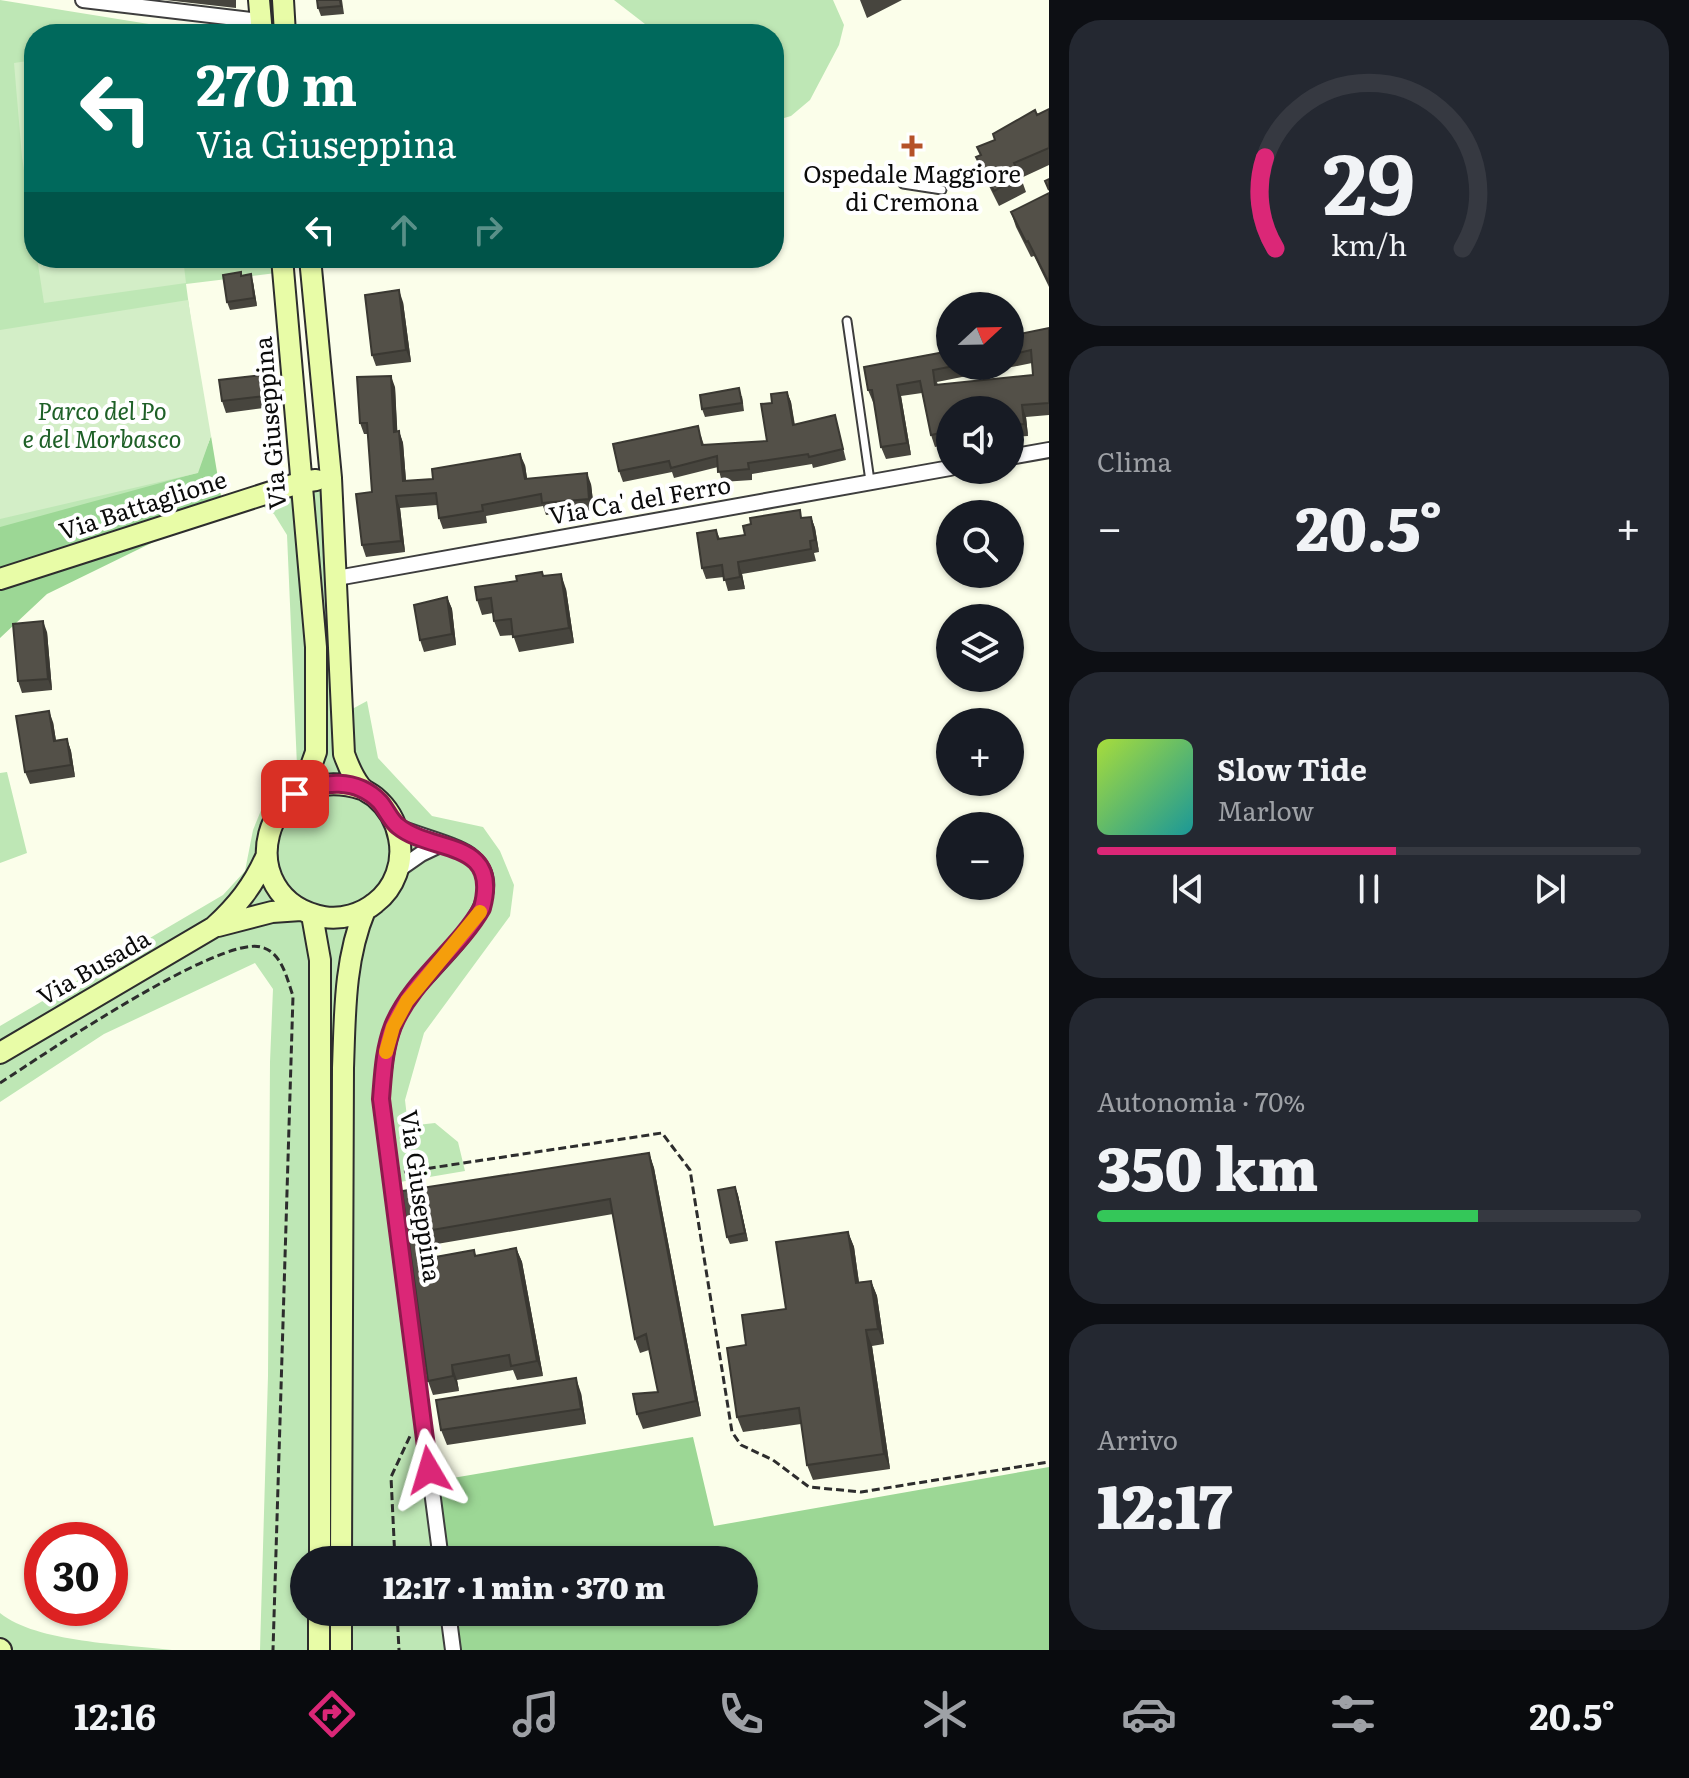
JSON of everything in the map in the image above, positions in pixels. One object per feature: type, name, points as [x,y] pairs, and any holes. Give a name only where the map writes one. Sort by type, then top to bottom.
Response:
[{"type":"main road","points":[[259,0],[261,24]]},
{"type":"main road","points":[[283,0],[284,24]]},
{"type":"main road","name":"Via Giuseppina","points":[[283,268],[316,647],[316,752],[295,794]]},
{"type":"main road","points":[[311,268],[331,478],[342,741],[350,769],[362,789]]},
{"type":"main road","name":"Via Battaglione","points":[[0,579],[302,482],[331,478]]},
{"type":"main road","points":[[311,582],[337,578]]},
{"type":"main road","points":[[328,783],[362,789],[376,798],[396,826],[401,855],[398,870],[386,893],[365,910],[348,917],[330,918],[306,912],[277,888],[270,873],[266,857],[272,822],[295,794],[310,787],[328,783]]},
{"type":"main road","name":"Via Busada","points":[[0,1053],[214,927],[239,904],[254,883],[266,857]]},
{"type":"main road","points":[[341,1546],[344,1029],[354,936],[365,910]]},
{"type":"main road","name":"Via Busada","points":[[214,927],[272,912],[306,912]]},
{"type":"main road","points":[[306,912],[320,960],[320,1546]]},
{"type":"street","points":[[83,0],[236,24]]},
{"type":"street","points":[[1024,454],[1049,450]]},
{"type":"street","name":"Via Ca' del Ferro","points":[[337,578],[936,470]]},
{"type":"street","name":"Via Giuseppina","points":[[396,826],[471,856],[480,867],[486,894],[477,918],[407,1001],[393,1027],[385,1056],[381,1099],[439,1546]]},
{"type":"street","points":[[398,870],[442,844]]},
{"type":"street","points":[[450,1626],[453,1650]]},
{"type":"lane","points":[[903,184],[942,190]]},
{"type":"lane","points":[[847,321],[870,482]]},
{"type":"path","points":[[0,1083],[137,996],[224,951],[259,946],[271,952],[283,966],[293,996],[273,1650]]},
{"type":"path","points":[[391,1174],[662,1133],[690,1170],[732,1432],[741,1445],[773,1460],[809,1487],[861,1492],[1049,1462]]},
{"type":"path","points":[[394,1546],[391,1477],[422,1410]]},
{"type":"path","points":[[398,1626],[399,1650]]},
{"type":"green space","name":"Parco del Po e del Morbasco","points":[[0,0],[149,24],[24,24],[24,268],[275,268],[276,273],[186,284],[215,499],[0,566]]},
{"type":"green space","points":[[614,0],[833,0],[844,25],[839,45],[810,100],[784,118],[784,24],[645,24]]},
{"type":"green space","points":[[24,62],[24,170],[22,157],[14,63]]},
{"type":"green space","points":[[39,268],[184,268],[186,283],[44,303]]},
{"type":"green space","points":[[188,300],[211,436],[198,473],[0,519],[0,330]]},
{"type":"green space","points":[[211,436],[223,508],[47,594],[0,638],[0,527],[197,473]]},
{"type":"green space","points":[[331,477],[341,715],[367,701],[378,758],[432,816],[483,827],[500,851],[514,885],[510,916],[424,1033],[405,1100],[408,1126],[435,1123],[458,1142],[465,1171],[394,1183],[443,1546],[290,1546],[290,1626],[453,1626],[456,1650],[260,1650],[268,1376],[273,989],[255,963],[104,1034],[0,1102],[0,1026],[223,895],[245,871],[253,830],[264,803],[297,766],[287,535],[274,514],[252,499]]},
{"type":"green space","points":[[7,772],[27,853],[0,863],[0,773]]},
{"type":"green space","points":[[693,1437],[714,1526],[1049,1467],[1049,1650],[456,1650],[453,1626],[758,1626],[758,1546],[443,1546],[435,1481]]},
{"type":"green space","points":[[0,1613],[36,1631],[58,1636],[172,1650],[0,1650]]},
{"type":"building","points":[[317,0],[340,0],[341,6],[318,8]]},
{"type":"building","points":[[1049,109],[1049,148],[1014,163],[1020,176],[994,191],[976,157],[981,155],[977,147],[995,140],[993,134],[1035,110],[1037,115]]},
{"type":"building","points":[[1049,193],[1049,283],[1011,212]]},
{"type":"building","points":[[241,272],[241,276],[251,274],[254,298],[227,302],[223,275]]},
{"type":"building","points":[[399,290],[406,350],[372,355],[365,295]]},
{"type":"building","points":[[1049,328],[1049,403],[1024,405],[1024,396],[936,396],[936,434],[931,435],[920,381],[897,385],[907,443],[881,447],[872,390],[868,390],[864,367],[936,354],[936,369],[933,370],[935,385],[1024,380],[1024,376],[1033,375],[1031,350],[1024,352],[1024,333]]},
{"type":"building","points":[[272,374],[274,395],[222,401],[219,380]]},
{"type":"building","points":[[391,376],[394,432],[399,431],[403,481],[433,479],[432,469],[520,454],[525,479],[587,473],[589,499],[542,503],[541,494],[482,505],[483,511],[439,518],[436,493],[396,496],[401,541],[362,545],[356,494],[372,492],[367,423],[360,423],[357,377]]},
{"type":"building","points":[[739,388],[742,403],[702,409],[700,395]]},
{"type":"building","points":[[787,392],[793,425],[835,415],[843,449],[809,457],[808,454],[748,463],[749,469],[718,472],[717,456],[671,468],[669,461],[619,471],[613,444],[698,426],[702,445],[767,441],[761,404],[772,403],[771,394]]},
{"type":"building","points":[[800,510],[801,518],[811,517],[815,540],[810,541],[811,549],[738,562],[740,577],[724,580],[722,565],[702,568],[697,533],[716,530],[718,539],[745,535],[743,526],[751,524],[750,518]]},
{"type":"building","points":[[542,572],[543,576],[561,574],[569,628],[513,637],[511,619],[494,621],[491,598],[477,600],[475,587],[517,581],[516,576]]},
{"type":"building","points":[[447,597],[452,634],[420,640],[414,605]]},
{"type":"building","points":[[43,621],[48,679],[18,681],[13,624]]},
{"type":"building","points":[[49,711],[54,741],[67,739],[71,765],[25,772],[16,716]]},
{"type":"building","points":[[649,1153],[696,1401],[637,1414],[633,1394],[658,1392],[646,1334],[635,1339],[610,1199],[426,1231],[430,1258],[474,1250],[475,1256],[516,1248],[537,1361],[511,1366],[509,1355],[452,1365],[453,1376],[428,1381],[402,1191]]},
{"type":"building","points":[[735,1187],[745,1233],[727,1237],[718,1190]]},
{"type":"building","points":[[848,1232],[856,1283],[871,1281],[878,1329],[866,1330],[884,1454],[807,1465],[799,1408],[737,1417],[727,1348],[746,1345],[742,1315],[786,1309],[776,1242]]},
{"type":"building","points":[[576,1378],[581,1409],[441,1430],[436,1400]]},
{"type":"slow traffic","points":[[386,1052],[393,1027],[407,1001],[480,912]]},
{"type":"place","name":"Ospedale Maggiore di Cremona","points":[[912,146]]},
{"type":"route","points":[[295,794],[328,783],[362,789],[388,811],[396,826],[471,856],[485,880],[486,894],[477,918],[407,1001],[393,1027],[385,1056],[381,1099],[429,1470]]}]
